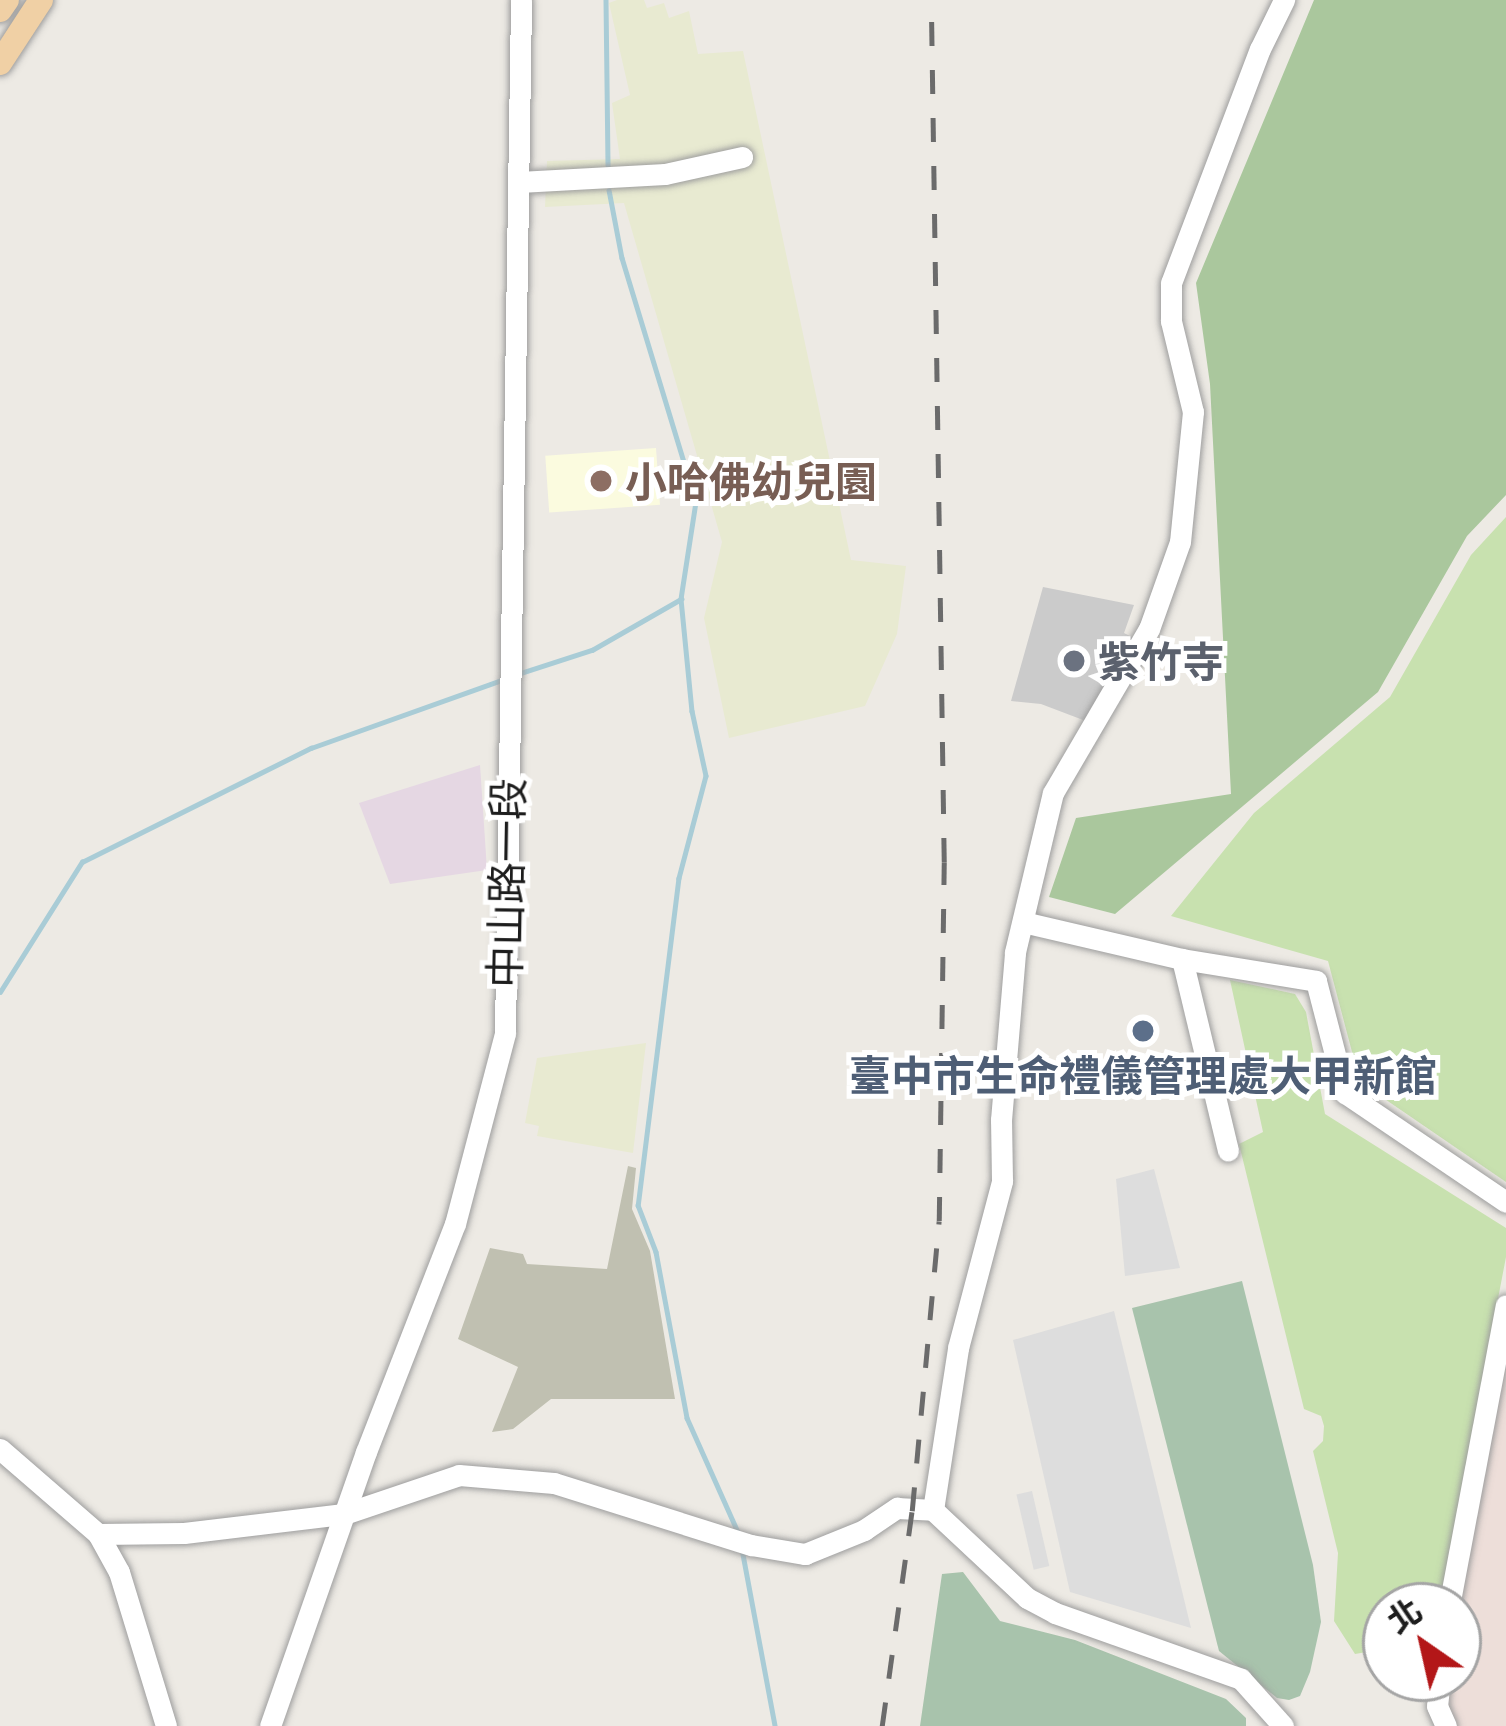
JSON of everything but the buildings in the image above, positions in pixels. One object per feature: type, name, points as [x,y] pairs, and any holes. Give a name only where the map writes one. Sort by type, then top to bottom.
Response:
[{"type":"main road","points":[[0,10],[7,0]]},
{"type":"main road","points":[[0,63],[40,0]]},
{"type":"street","name":"中山路一段","points":[[270,1726],[344,1514],[455,1224],[505,1033],[521,0]]},
{"type":"street","points":[[933,1510],[958,1348],[1002,1181],[1007,1009],[1023,922],[1053,793],[1149,629],[1180,542],[1192,412],[1171,321],[1172,283],[1260,49],[1284,0]]},
{"type":"street","points":[[519,182],[665,174],[742,157]]},
{"type":"street","points":[[1023,922],[1182,959],[1316,981],[1345,1093],[1506,1202]]},
{"type":"street","points":[[1182,959],[1228,1151]]},
{"type":"street","points":[[1454,1582],[1506,1305]]},
{"type":"street","points":[[0,1449],[98,1534],[134,1613],[166,1726]]},
{"type":"street","points":[[98,1534],[184,1533],[344,1514],[459,1475],[554,1483],[740,1542],[805,1554],[864,1530],[897,1508],[933,1510],[1027,1598],[1054,1613],[1240,1679],[1283,1726]]},
{"type":"shaded area","points":[[644,0],[647,8],[664,3],[669,18],[689,11],[698,54],[743,51],[851,560],[906,566],[897,634],[865,706],[729,738],[704,618],[722,542],[624,203],[545,207],[547,161],[620,159],[612,103],[630,95],[609,3]]},
{"type":"shaded area","name":"小哈佛幼兒園","points":[[656,448],[660,505],[549,513],[545,456]]},
{"type":"shaded area","name":"紫竹寺","points":[[1043,587],[1134,605],[1124,633],[1136,639],[1091,723],[1041,704],[1011,701]]},
{"type":"shaded area","points":[[480,765],[487,870],[390,884],[359,803]]},
{"type":"shaded area","points":[[646,1043],[633,1153],[537,1136],[539,1126],[525,1123],[537,1058]]},
{"type":"shaded area","points":[[628,1166],[636,1168],[632,1209],[650,1251],[675,1399],[551,1399],[513,1429],[492,1432],[518,1367],[458,1339],[490,1248],[523,1254],[527,1264],[607,1269]]},
{"type":"shaded area","points":[[1154,1169],[1180,1268],[1125,1276],[1116,1179]]},
{"type":"shaded area","points":[[1242,1281],[1313,1565],[1321,1622],[1310,1672],[1300,1696],[1289,1700],[1277,1698],[1219,1651],[1132,1308]]},
{"type":"shaded area","points":[[1114,1311],[1191,1628],[1070,1592],[1013,1340]]},
{"type":"shaded area","points":[[1506,1365],[1506,1726],[1448,1726],[1446,1702],[1482,1702],[1482,1582],[1462,1582]]},
{"type":"shaded area","points":[[1032,1491],[1049,1566],[1034,1570],[1016,1495]]},
{"type":"shaded area","points":[[963,1572],[1000,1621],[1075,1640],[1226,1699],[1246,1718],[1246,1726],[920,1726],[942,1574]]},
{"type":"green space","points":[[1314,0],[1506,0],[1506,495],[1467,536],[1378,692],[1115,914],[1049,897],[1076,818],[1231,794],[1210,384],[1196,283]]},
{"type":"green space","points":[[1506,517],[1506,1182],[1360,1082],[1328,961],[1171,916],[1254,813],[1390,697],[1471,555]]},
{"type":"green space","points":[[1230,980],[1295,994],[1306,1012],[1325,1114],[1506,1228],[1506,1257],[1444,1582],[1362,1582],[1362,1653],[1355,1654],[1334,1621],[1338,1553],[1313,1451],[1323,1441],[1324,1426],[1321,1416],[1304,1409],[1239,1144],[1263,1132]]},
{"type":"waterway","points":[[606,0],[608,165]]},
{"type":"waterway","points":[[609,190],[622,258],[696,502],[681,599],[692,711],[706,776],[679,878],[638,1205],[656,1252],[687,1418],[738,1532]]},
{"type":"waterway","points":[[518,674],[592,650],[681,599]]},
{"type":"waterway","points":[[0,992],[82,862],[311,748],[502,680]]},
{"type":"waterway","points":[[742,1549],[775,1726]]},
{"type":"railway","points":[[882,1726],[912,1511],[939,1221],[944,862],[931,0]]},
{"type":"place","name":"小哈佛幼兒園","points":[[601,481]]},
{"type":"place","name":"紫竹寺","points":[[1074,661]]},
{"type":"place","name":"臺中市生命禮儀管理處大甲新館","points":[[1143,1031]]}]
